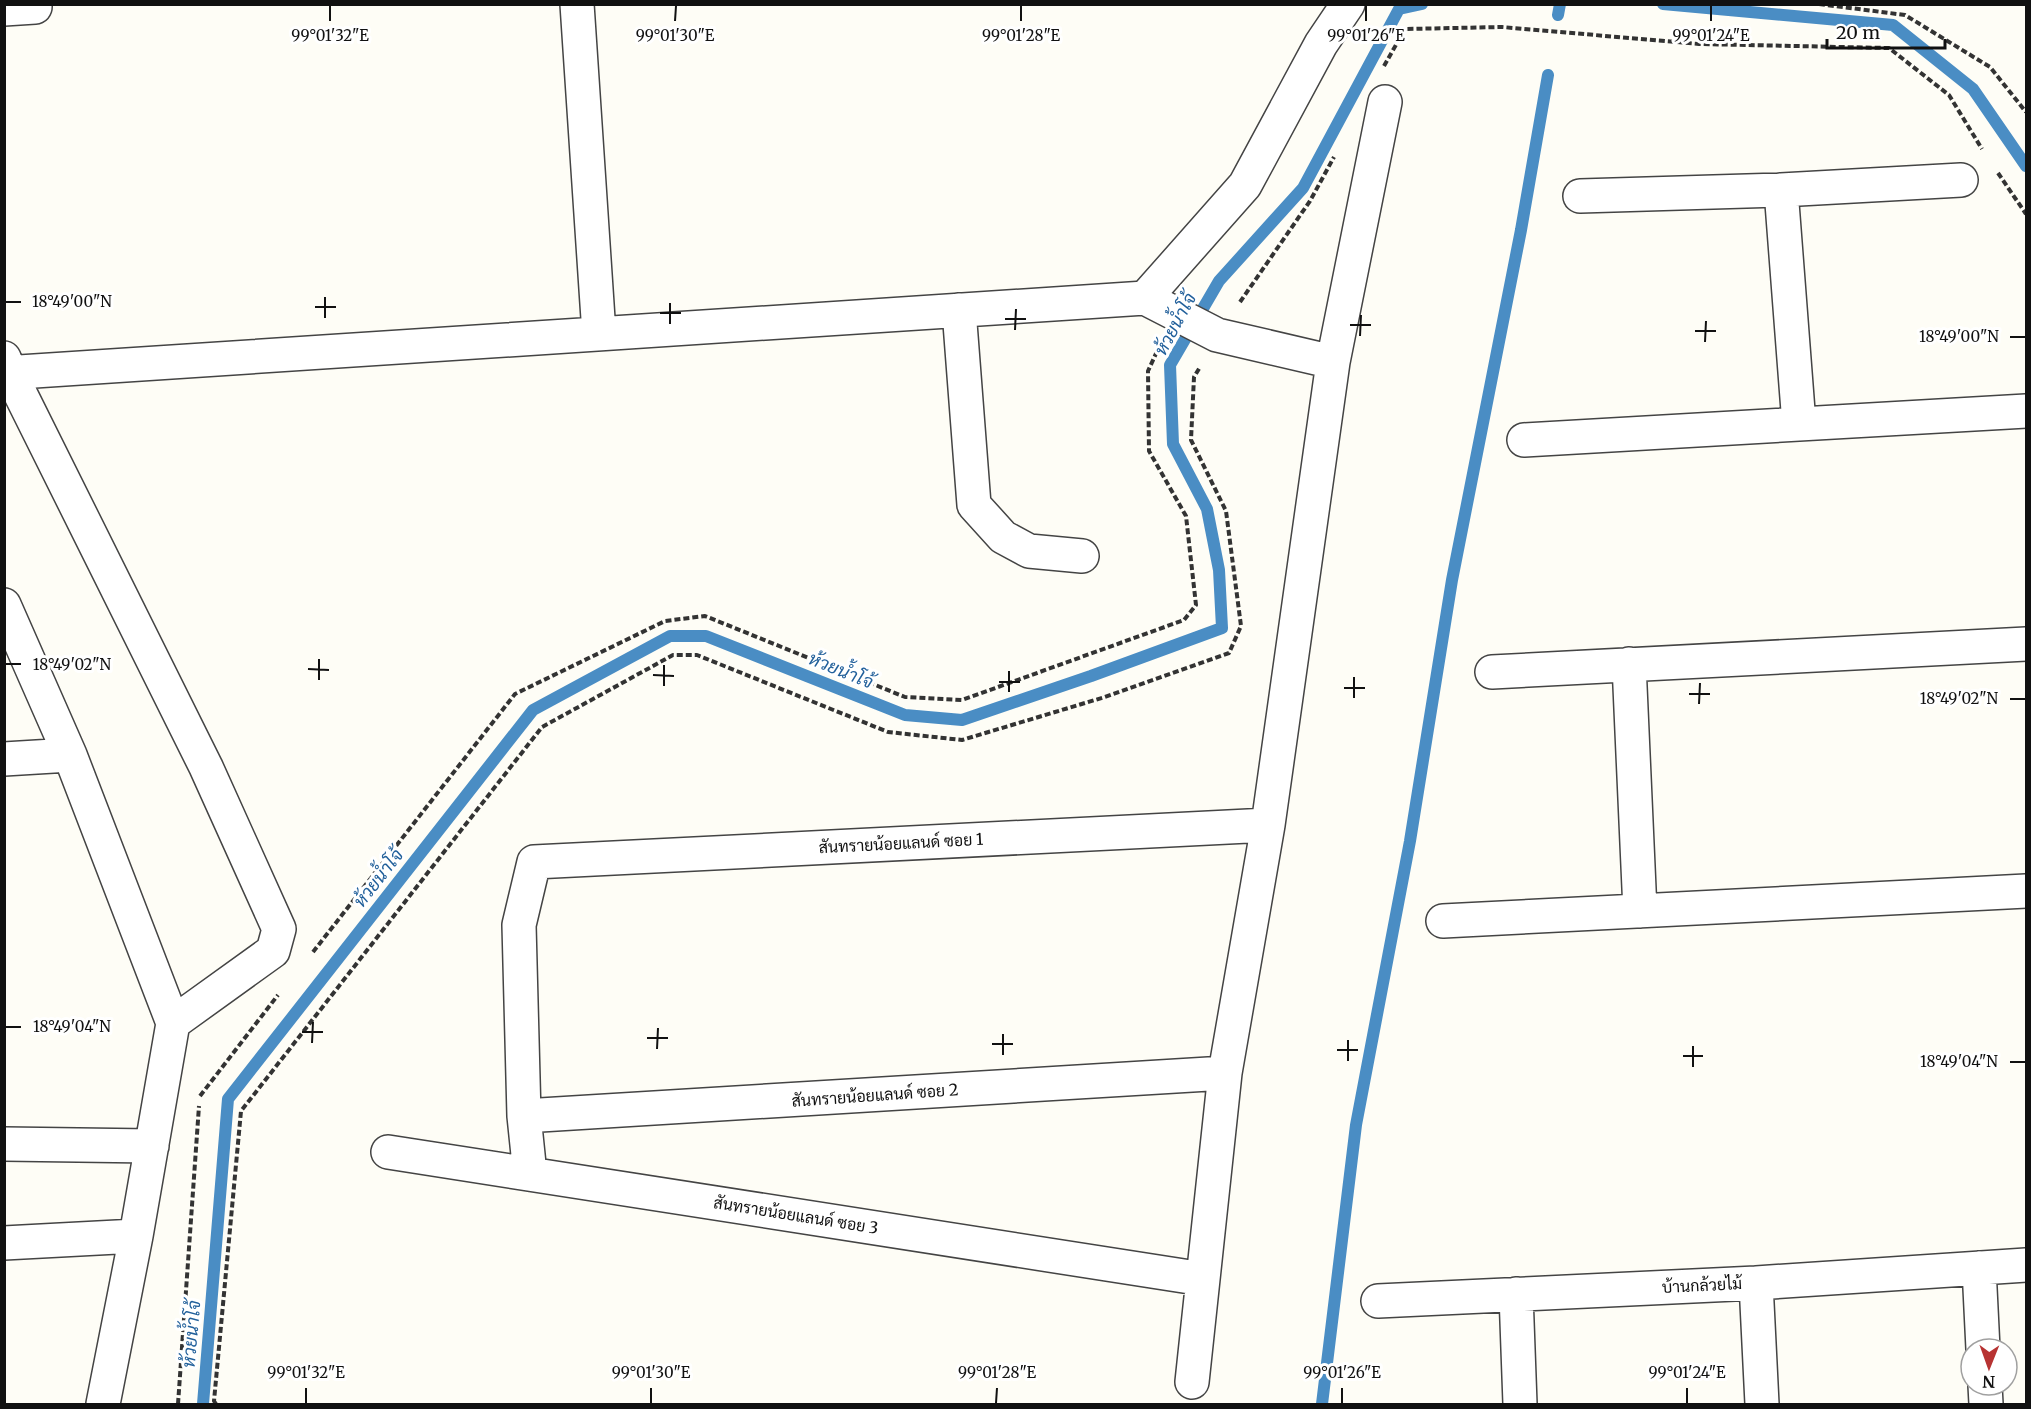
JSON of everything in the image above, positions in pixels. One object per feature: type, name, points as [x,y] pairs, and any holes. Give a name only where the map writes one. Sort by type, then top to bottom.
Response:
[{"type":"street","points":[[577,4],[599,334]]},
{"type":"street","points":[[1159,305],[1245,185],[1321,44],[1348,4]]},
{"type":"street","points":[[1192,1382],[1225,1073],[1268,825],[1333,362],[1385,102]]},
{"type":"street","points":[[1580,196],[1781,190],[1961,180]]},
{"type":"street","points":[[1781,190],[1799,424]]},
{"type":"street","points":[[173,1023],[273,951],[279,928],[206,767],[6,368],[599,334],[959,310],[1159,305],[1217,335],[1333,362]]},
{"type":"street","points":[[959,310],[974,505],[1002,537],[1029,551],[1082,556]]},
{"type":"street","points":[[1524,440],[2026,411]]},
{"type":"street","points":[[4,605],[70,755],[173,1023],[136,1236],[103,1404]]},
{"type":"street","points":[[1492,672],[2026,644]]},
{"type":"street","points":[[1629,664],[1640,910]]},
{"type":"street","points":[[4,759],[70,755]]},
{"type":"street","name":"สันทรายน้อยแลนด์ ซอย 1","points":[[524,1116],[519,925],[534,862],[1268,825]]},
{"type":"street","points":[[1443,921],[2026,891]]},
{"type":"street","name":"สันทรายน้อยแลนด์ ซอย 2","points":[[524,1116],[1225,1073]]},
{"type":"street","points":[[524,1116],[530,1174]]},
{"type":"street","points":[[4,1144],[152,1146]]},
{"type":"street","name":"สันทรายน้อยแลนด์ ซอย 3","points":[[388,1152],[1203,1279]]},
{"type":"street","points":[[4,1243],[136,1236]]},
{"type":"street","name":"บ้านกล้วยไม้","points":[[1378,1301],[1756,1283],[2026,1265]]},
{"type":"street","points":[[1979,1268],[1982,1337]]},
{"type":"street","points":[[1756,1283],[1762,1404]]},
{"type":"street","points":[[1516,1294],[1520,1404]]},
{"type":"path","points":[[1819,4],[1905,15],[1989,67],[2026,112]]},
{"type":"path","points":[[310,955],[515,694],[665,621],[705,616],[905,697],[962,700],[1184,620],[1196,605],[1186,516],[1149,451],[1148,371],[1159,305]]},
{"type":"path","points":[[178,1404],[200,1096],[280,993]]},
{"type":"waterway","name":"ห้วยน้ำโจ้","points":[[203,1404],[228,1099],[533,710],[670,636],[706,636],[905,715],[962,720],[1222,628],[1219,570],[1207,509],[1173,444],[1170,365],[1219,281],[1303,188],[1399,9],[1422,4]]},
{"type":"waterway","points":[[1558,15],[1560,4]]},
{"type":"waterway","name":"ห้วยน้ำโจ้","points":[[1663,4],[1893,25],[1973,89],[2026,166]]},
{"type":"waterway","points":[[1322,1404],[1356,1125],[1410,841],[1452,580],[1521,230],[1548,75]]}]
